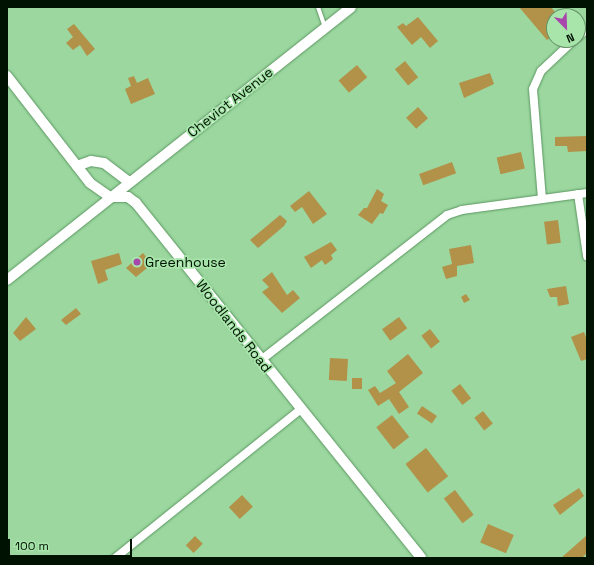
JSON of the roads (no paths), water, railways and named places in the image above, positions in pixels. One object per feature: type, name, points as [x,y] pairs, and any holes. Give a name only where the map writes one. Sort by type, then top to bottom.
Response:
[{"type":"street","name":"Cheviot Avenue","points":[[7,280],[351,7]]},
{"type":"street","points":[[542,199],[533,89],[541,71],[565,48]]},
{"type":"street","points":[[7,76],[90,183],[110,197]]},
{"type":"street","points":[[77,166],[91,161],[99,162],[114,168],[129,182]]},
{"type":"street","points":[[261,360],[447,215],[462,210],[587,193]]},
{"type":"street","points":[[578,194],[587,256]]},
{"type":"street","name":"Woodlands Road","points":[[110,197],[128,197],[136,203],[300,410],[421,558]]},
{"type":"street","points":[[115,558],[300,410]]},
{"type":"lane","points":[[318,7],[325,27]]},
{"type":"place","name":"Greenhouse","points":[[137,262]]}]
